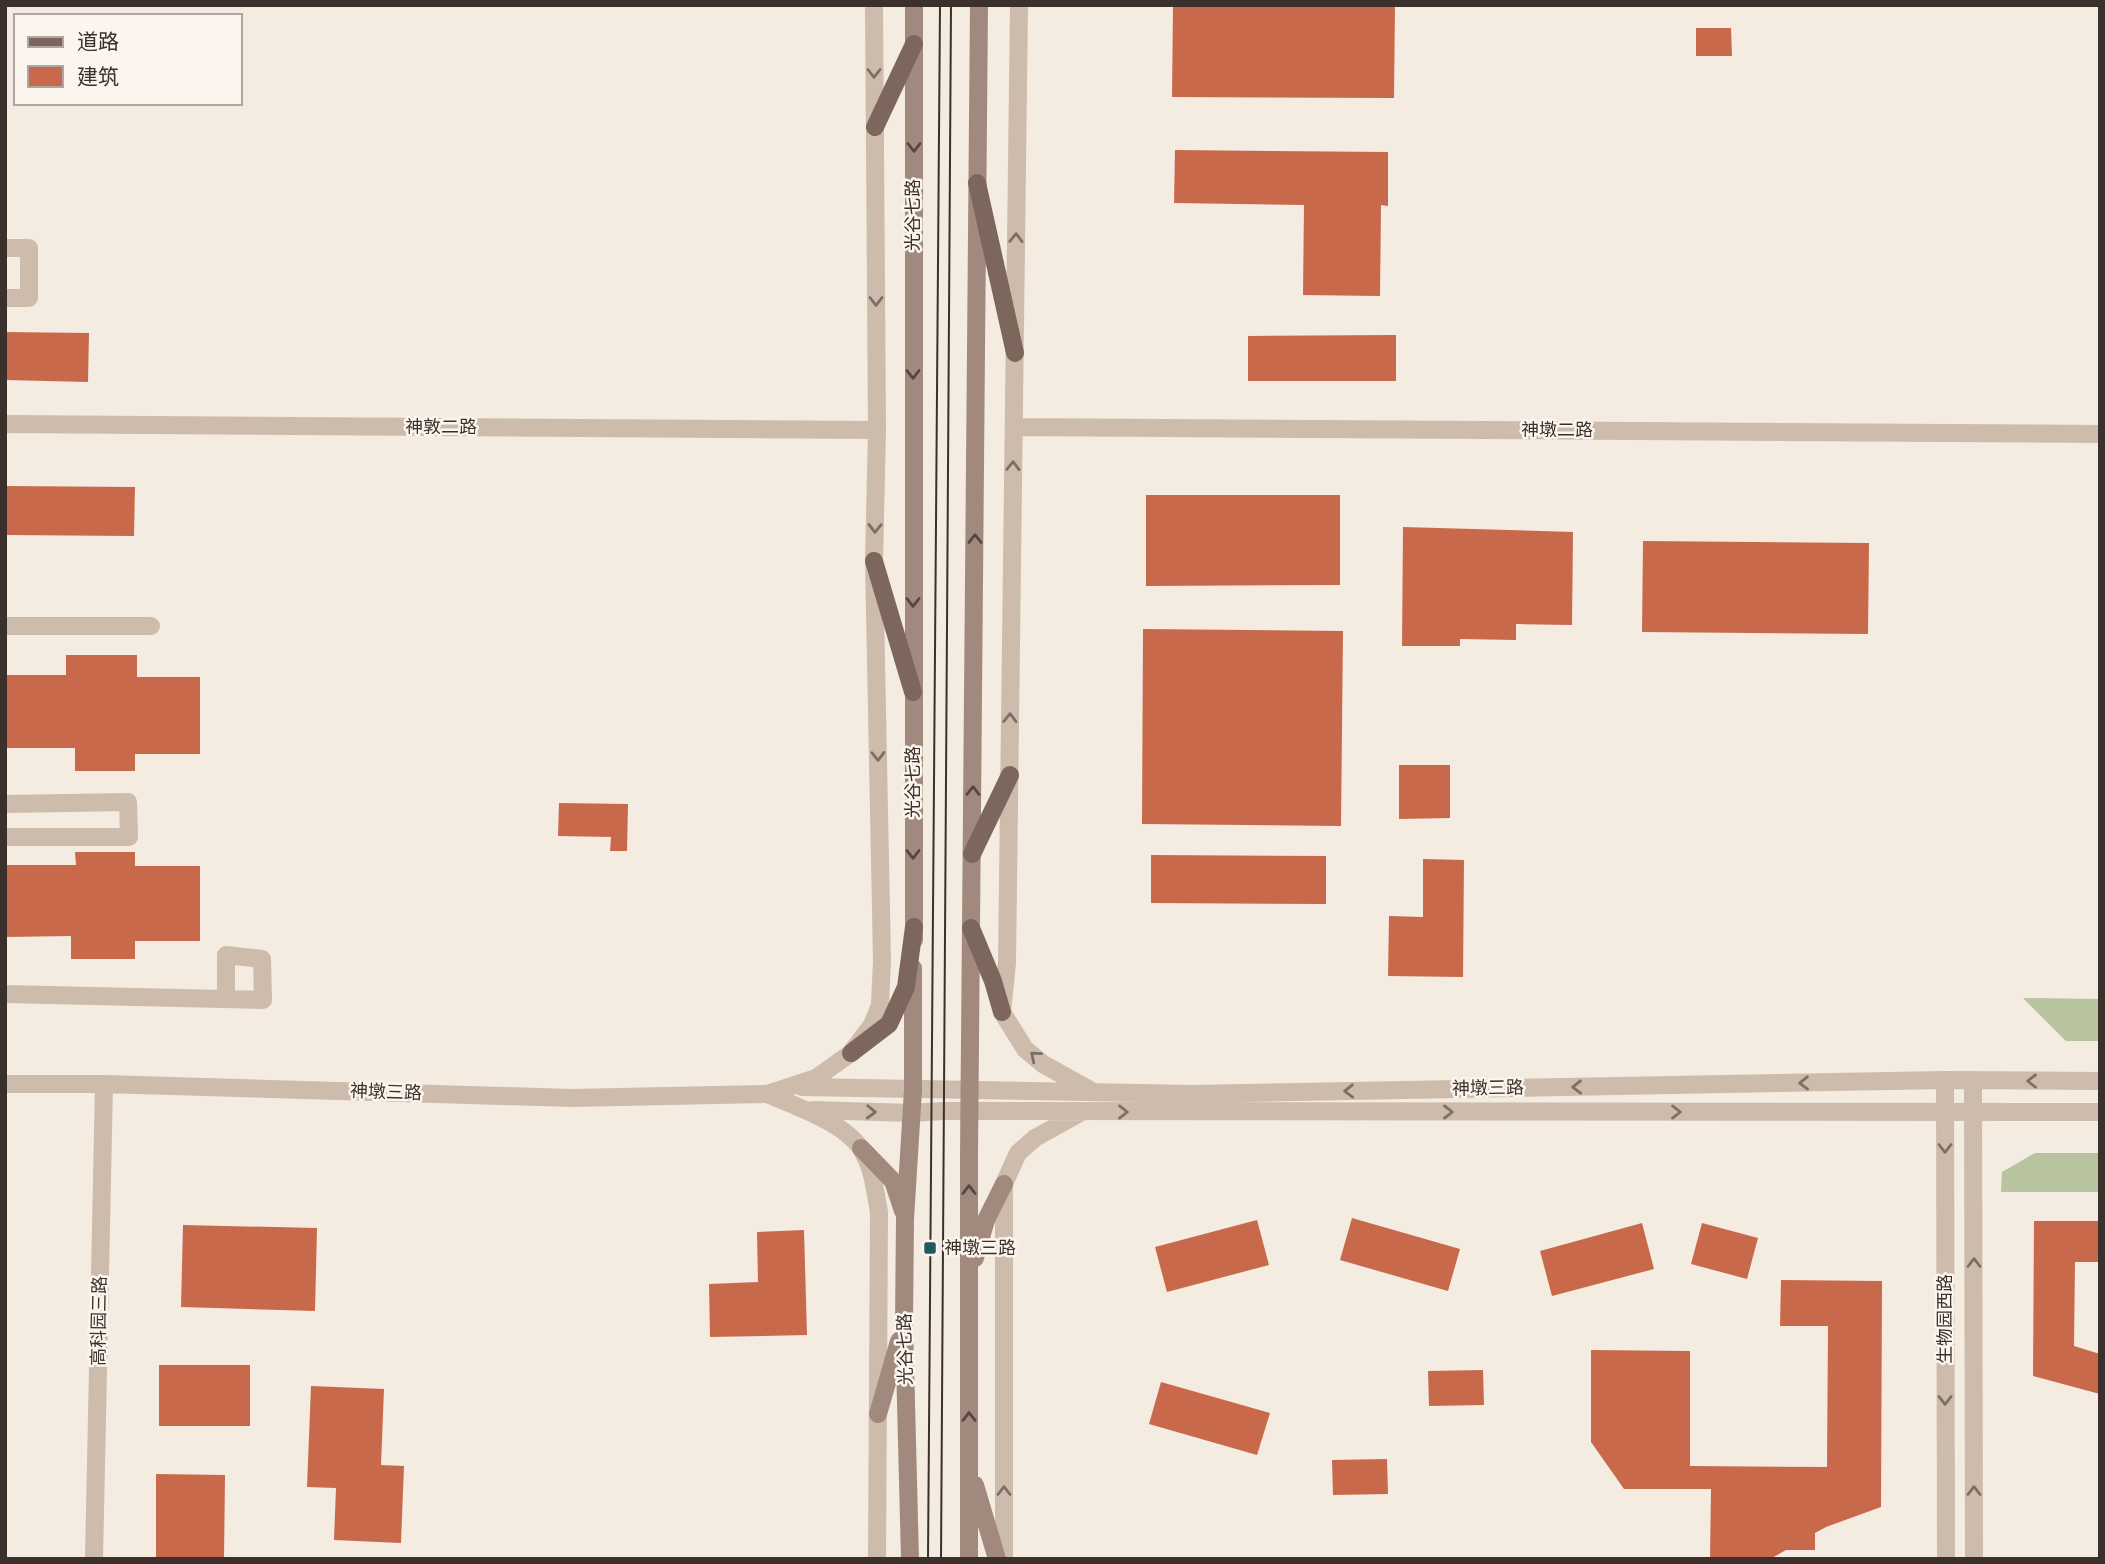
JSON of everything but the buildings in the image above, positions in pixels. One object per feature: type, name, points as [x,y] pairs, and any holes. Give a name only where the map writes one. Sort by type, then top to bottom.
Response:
[{"type":"main road","name":"光谷七路","points":[[910,1559],[904,1324],[905,1219],[913,1090],[914,5]]},
{"type":"main road","points":[[969,1559],[969,1111],[979,5]]},
{"type":"main road","points":[[875,128],[914,44]]},
{"type":"main road","points":[[977,183],[1015,353]]},
{"type":"main road","points":[[874,561],[913,692]]},
{"type":"main road","points":[[972,854],[1010,775]]},
{"type":"main road","points":[[851,1053],[888,1024],[906,987],[914,927]]},
{"type":"main road","points":[[971,928],[993,981],[1002,1012]]},
{"type":"main road","points":[[861,1148],[893,1181],[905,1219]]},
{"type":"main road","points":[[969,1281],[986,1220],[1004,1184]]},
{"type":"main road","points":[[878,1414],[904,1324]]},
{"type":"main road","points":[[969,1465],[997,1559]]},
{"type":"street","points":[[767,1094],[816,1078],[851,1053],[872,1025],[880,1005],[882,960],[874,561],[877,430],[874,5]]},
{"type":"street","points":[[1019,5],[1007,962],[1002,1012],[1026,1049],[1043,1064],[1093,1092]]},
{"type":"street","points":[[5,248],[29,248],[29,298],[5,298]]},
{"type":"street","name":"神敦二路","points":[[5,424],[877,430]]},
{"type":"street","name":"神墩二路","points":[[1014,426],[2100,433]]},
{"type":"street","points":[[5,626],[151,626]]},
{"type":"street","points":[[5,804],[128,802],[129,837],[5,837]]},
{"type":"street","points":[[5,994],[226,999]]},
{"type":"street","name":"神墩三路","points":[[792,1086],[1194,1094],[1945,1080],[2100,1081]]},
{"type":"street","name":"生物园西路","points":[[1945,1080],[1946,1559]]},
{"type":"street","name":"生物园西路","points":[[1973,1080],[1974,1559]]},
{"type":"street","name":"神墩三路","points":[[5,1084],[104,1084],[572,1098],[767,1094]]},
{"type":"street","name":"高科园三路","points":[[94,1559],[104,1084]]},
{"type":"street","points":[[767,1094],[834,1124],[861,1148],[873,1178],[879,1212],[877,1559]]},
{"type":"street","name":"神墩三路","points":[[802,1110],[911,1113],[2100,1112]]},
{"type":"street","points":[[1004,1559],[1004,1184],[1018,1153],[1035,1138],[1082,1112]]},
{"type":"green space","points":[[2023,998],[2100,999],[2100,1041],[2066,1041]]},
{"type":"green space","points":[[2035,1153],[2100,1153],[2100,1192],[2001,1192],[2002,1172]]},
{"type":"tram line","points":[[928,1559],[940,5]]},
{"type":"tram line","points":[[941,1559],[951,5]]},
{"type":"place","name":"神墩三路","points":[[930,1248]]}]
